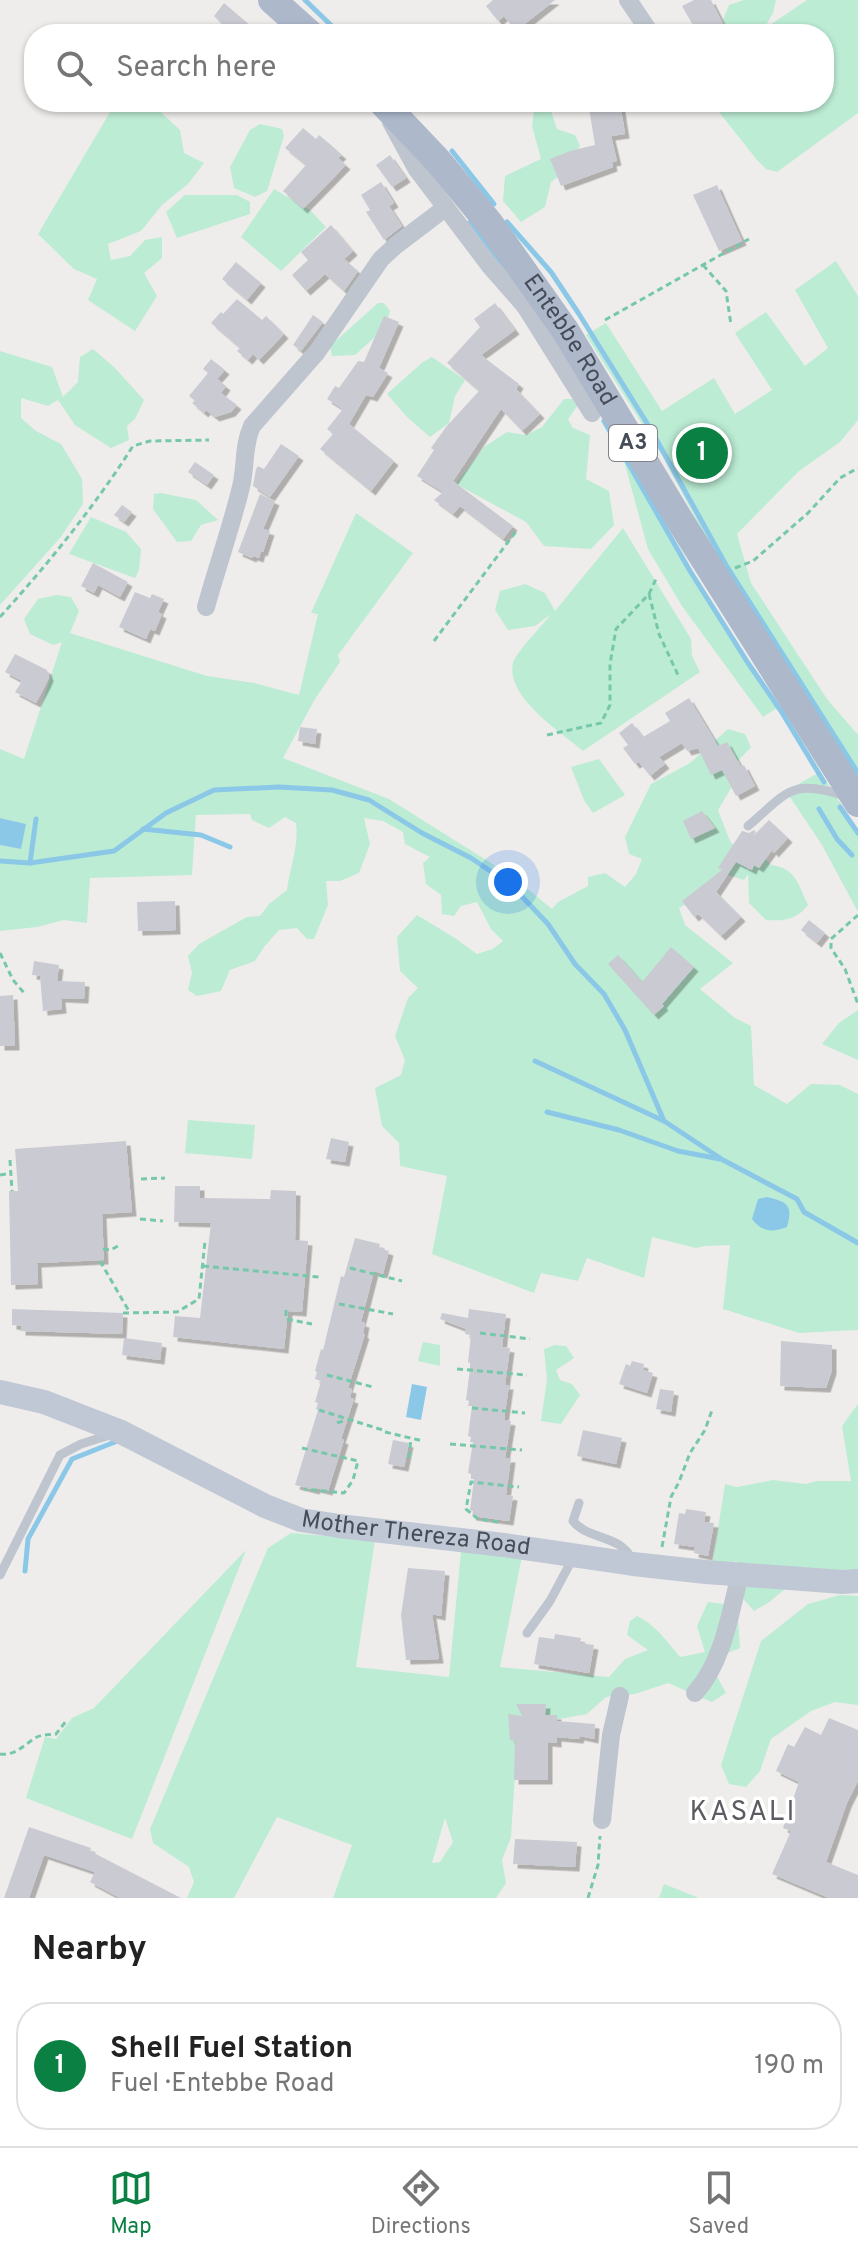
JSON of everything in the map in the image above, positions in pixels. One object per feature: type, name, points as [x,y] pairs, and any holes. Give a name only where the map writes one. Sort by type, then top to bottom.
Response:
[{"type":"main road","points":[[272,0],[299,24]]},
{"type":"main road","name":"Entebbe Road","points":[[391,112],[430,152],[490,224],[565,330],[679,519],[857,801]]},
{"type":"street","points":[[628,0],[644,24]]},
{"type":"street","points":[[386,112],[416,168],[525,306],[592,413]]},
{"type":"street","points":[[206,607],[242,483],[247,439],[252,426],[317,352],[381,259],[445,208]]},
{"type":"street","name":"Mother Thereza Road","points":[[0,1392],[44,1402],[121,1432],[246,1497],[301,1520],[633,1564],[858,1581]]},
{"type":"street","points":[[695,1693],[705,1682],[720,1648],[740,1574]]},
{"type":"street","points":[[602,1820],[611,1735],[620,1696]]},
{"type":"lane","points":[[748,826],[792,790],[804,786],[827,790],[857,801]]},
{"type":"lane","points":[[0,1575],[60,1455],[81,1444],[121,1432]]},
{"type":"lane","points":[[579,1503],[573,1521],[578,1528],[617,1542],[630,1555],[633,1564]]},
{"type":"lane","points":[[527,1633],[550,1601],[574,1555]]},
{"type":"path","points":[[605,320],[749,239]]},
{"type":"path","points":[[703,265],[726,291],[731,325]]},
{"type":"path","points":[[0,617],[102,495],[133,446],[150,441],[209,440]]},
{"type":"path","points":[[733,568],[753,561],[808,513],[840,478],[858,468]]},
{"type":"path","points":[[434,641],[517,530]]},
{"type":"path","points":[[547,735],[601,723],[610,705],[610,664],[616,629],[649,594],[656,579]]},
{"type":"path","points":[[649,594],[659,634],[678,675]]},
{"type":"path","points":[[858,915],[831,939],[831,948],[845,969],[858,1004]]},
{"type":"path","points":[[0,953],[13,980],[25,994]]},
{"type":"path","points":[[10,1160],[12,1191]]},
{"type":"path","points":[[0,1175],[11,1173]]},
{"type":"path","points":[[141,1179],[165,1178]]},
{"type":"path","points":[[140,1219],[163,1221]]},
{"type":"path","points":[[123,1313],[177,1312],[199,1299],[205,1241]]},
{"type":"path","points":[[103,1249],[111,1250],[121,1244]]},
{"type":"path","points":[[100,1261],[130,1313]]},
{"type":"path","points":[[203,1266],[319,1277]]},
{"type":"path","points":[[350,1268],[402,1281]]},
{"type":"path","points":[[339,1304],[393,1314]]},
{"type":"path","points":[[286,1310],[286,1319],[312,1324]]},
{"type":"path","points":[[480,1333],[530,1339]]},
{"type":"path","points":[[457,1369],[527,1375]]},
{"type":"path","points":[[327,1375],[373,1387]]},
{"type":"path","points":[[472,1408],[525,1413]]},
{"type":"path","points":[[319,1410],[423,1441]]},
{"type":"path","points":[[659,1566],[671,1497],[712,1410]]},
{"type":"path","points":[[337,1412],[348,1419]]},
{"type":"path","points":[[337,1423],[348,1419]]},
{"type":"path","points":[[409,1458],[411,1438]]},
{"type":"path","points":[[450,1444],[522,1450]]},
{"type":"path","points":[[302,1448],[358,1461],[353,1480],[344,1493],[304,1489]]},
{"type":"path","points":[[504,1523],[478,1519],[466,1509],[471,1482],[519,1487]]},
{"type":"path","points":[[0,1754],[10,1755],[32,1739],[56,1734],[67,1720]]},
{"type":"path","points":[[588,1898],[598,1865],[602,1820]]},
{"type":"green space","points":[[744,0],[776,0],[767,24],[725,24],[723,20],[729,5]]},
{"type":"green space","points":[[807,0],[858,0],[858,113],[777,172],[766,169],[719,112],[834,112],[834,24],[771,24]]},
{"type":"green space","points":[[110,112],[161,112],[180,130],[184,153],[204,163],[188,184],[162,205],[141,231],[108,244],[111,260],[130,256],[145,240],[162,237],[162,258],[144,273],[157,296],[135,331],[88,300],[97,279],[74,269],[38,234]]},
{"type":"green space","points":[[534,112],[551,112],[557,129],[575,135],[580,146],[564,172],[551,182],[545,207],[521,222],[503,201],[505,176],[541,159],[532,126]]},
{"type":"green space","points":[[260,124],[282,129],[284,136],[267,191],[255,197],[234,188],[230,167],[250,130]]},
{"type":"green space","points":[[274,189],[310,210],[326,227],[281,271],[241,237]]},
{"type":"green space","points":[[185,195],[237,195],[250,202],[250,214],[177,238],[166,212]]},
{"type":"green space","points":[[836,261],[858,296],[858,420],[840,442],[799,471],[737,534],[751,583],[827,699],[858,735],[858,781],[712,549],[663,457],[586,335],[606,323],[662,411],[714,378],[735,414],[772,390],[735,333],[766,312],[805,366],[828,348],[795,290]]},
{"type":"green space","points":[[378,303],[384,303],[390,311],[385,328],[355,355],[332,356],[330,346]]},
{"type":"green space","points":[[93,349],[144,400],[135,419],[127,426],[129,440],[111,448],[75,425],[58,400],[48,406],[21,398],[21,418],[36,431],[61,444],[82,479],[83,504],[60,538],[0,605],[0,351],[52,367],[63,397],[78,382],[80,357]]},
{"type":"green space","points":[[432,357],[465,380],[455,396],[449,423],[430,437],[387,394]]},
{"type":"green space","points":[[564,399],[576,399],[578,405],[568,419],[573,428],[590,435],[586,479],[609,491],[614,525],[591,549],[544,546],[526,522],[456,484],[484,447],[507,432],[526,435],[542,427]]},
{"type":"green space","points":[[624,461],[777,708],[763,717],[682,606],[648,549]]},
{"type":"green space","points":[[154,494],[196,500],[218,520],[201,525],[191,541],[177,542],[153,509]]},
{"type":"green space","points":[[356,513],[413,553],[338,655],[340,662],[315,699],[283,758],[389,799],[513,877],[552,909],[558,902],[588,886],[588,877],[605,873],[625,887],[636,874],[642,859],[629,854],[625,837],[651,784],[690,763],[728,729],[745,734],[751,747],[737,762],[739,775],[718,810],[730,841],[742,855],[748,871],[755,858],[762,855],[771,865],[791,873],[808,905],[790,918],[766,920],[749,903],[748,874],[744,880],[725,874],[696,899],[679,908],[685,925],[733,963],[700,989],[735,1018],[751,1026],[754,1085],[787,1104],[811,1084],[840,1085],[858,1094],[858,1330],[799,1333],[723,1309],[730,1245],[696,1248],[652,1237],[644,1278],[587,1258],[578,1281],[541,1273],[534,1293],[432,1254],[447,1176],[400,1166],[399,1143],[382,1126],[375,1088],[401,1075],[405,1060],[395,1036],[408,998],[418,988],[400,971],[397,937],[417,915],[477,954],[493,949],[503,941],[491,929],[477,902],[461,906],[454,916],[442,914],[441,895],[426,884],[423,863],[430,857],[405,844],[403,832],[383,821],[364,818],[370,844],[359,873],[340,881],[326,881],[328,905],[314,939],[307,939],[297,928],[279,930],[255,961],[230,970],[221,991],[197,996],[188,990],[192,973],[188,956],[199,944],[247,917],[260,916],[269,904],[287,890],[297,832],[296,823],[285,817],[269,828],[252,820],[250,814],[196,815],[192,875],[90,878],[87,923],[64,920],[0,931],[0,845],[21,849],[25,824],[0,818],[0,749],[24,759],[62,642],[53,645],[30,634],[24,619],[38,599],[56,595],[71,597],[79,611],[70,633],[207,676],[254,683],[299,695],[318,614],[311,613]]},
{"type":"green space","points":[[91,517],[126,532],[141,549],[135,578],[69,554]]},
{"type":"green space","points":[[623,528],[691,639],[692,656],[700,672],[583,751],[537,713],[517,688],[513,676],[515,658],[551,614],[535,626],[508,630],[495,610],[500,591],[525,584],[545,593],[555,611]]},
{"type":"green space","points":[[599,759],[625,795],[593,813],[584,800],[571,767]]},
{"type":"green space","points":[[820,772],[858,830],[858,912],[822,845],[786,791]]},
{"type":"green space","points":[[858,1010],[858,1060],[822,1044],[839,1023]]},
{"type":"green space","points":[[188,1120],[255,1125],[252,1159],[185,1153]]},
{"type":"green space","points":[[423,1342],[440,1345],[440,1366],[418,1361]]},
{"type":"green space","points":[[555,1345],[566,1346],[574,1358],[556,1370],[560,1380],[572,1384],[580,1395],[561,1424],[541,1421],[547,1379],[544,1349]]},
{"type":"green space","points":[[858,1404],[858,1574],[785,1589],[754,1611],[729,1583],[737,1561],[712,1567],[725,1484],[737,1487],[773,1480],[806,1484],[851,1481],[842,1426]]},
{"type":"green space","points":[[291,1533],[375,1540],[356,1667],[449,1677],[461,1551],[522,1556],[500,1667],[609,1677],[625,1659],[648,1650],[627,1635],[630,1621],[637,1616],[656,1629],[680,1657],[705,1652],[697,1626],[708,1602],[725,1604],[738,1620],[740,1648],[720,1656],[713,1669],[726,1693],[712,1702],[668,1683],[635,1694],[606,1697],[587,1714],[554,1720],[515,1774],[511,1837],[502,1860],[506,1883],[496,1898],[333,1898],[352,1845],[277,1817],[234,1898],[187,1898],[194,1882],[189,1867],[153,1843],[150,1829],[268,1548]],"holes":[[[445,1818],[453,1842],[440,1862],[432,1863]]]},
{"type":"green space","points":[[246,1550],[132,1839],[26,1798],[45,1737],[56,1739],[72,1718],[94,1708]]},
{"type":"green space","points":[[840,1595],[858,1596],[858,1705],[835,1702],[811,1711],[771,1739],[760,1771],[746,1787],[729,1784],[721,1765],[761,1641],[808,1604]]},
{"type":"green space","points":[[664,1884],[699,1898],[659,1898]]},
{"type":"water","points":[[0,818],[26,824],[21,849],[0,845]]},
{"type":"water","points":[[767,1197],[780,1201],[789,1209],[787,1227],[768,1230],[752,1219],[758,1199]]},
{"type":"water","points":[[412,1384],[427,1387],[421,1420],[406,1417]]},
{"type":"building","points":[[493,0],[555,0],[525,24],[510,24],[504,16],[498,21],[486,6]]},
{"type":"building","points":[[694,0],[711,0],[723,24],[692,24],[682,6]]},
{"type":"building","points":[[224,3],[248,24],[222,24],[214,16]]},
{"type":"building","points":[[590,112],[622,112],[625,134],[611,136],[617,161],[612,162],[613,167],[561,186],[550,159],[595,145]]},
{"type":"building","points":[[303,128],[316,139],[319,135],[332,146],[342,155],[338,158],[346,165],[303,209],[283,191],[306,165],[285,148]]},
{"type":"building","points":[[390,155],[406,178],[392,187],[376,165]]},
{"type":"building","points":[[381,182],[394,203],[389,206],[402,226],[384,240],[366,212],[370,210],[361,195]]},
{"type":"building","points":[[717,185],[742,241],[719,251],[693,195]]},
{"type":"building","points":[[331,225],[353,251],[344,259],[358,271],[344,291],[325,274],[306,291],[292,275],[308,260],[301,252]]},
{"type":"building","points":[[236,262],[261,283],[247,300],[222,279]]},
{"type":"building","points":[[237,299],[262,320],[266,316],[284,334],[259,360],[253,354],[248,360],[237,351],[240,348],[211,323]]},
{"type":"building","points":[[495,303],[515,330],[481,355],[519,384],[516,389],[540,414],[522,431],[501,409],[453,481],[513,526],[503,539],[460,506],[453,514],[434,500],[443,492],[417,476],[446,427],[479,391],[447,363],[480,327],[474,319]]},
{"type":"building","points":[[313,315],[323,322],[301,351],[293,345]]},
{"type":"building","points":[[384,316],[399,322],[379,368],[388,373],[373,397],[366,395],[349,424],[394,461],[371,491],[320,449],[333,434],[327,429],[343,409],[327,399],[358,361],[364,362]]},
{"type":"building","points":[[211,359],[225,370],[217,379],[226,386],[221,393],[237,405],[231,412],[215,417],[206,410],[204,413],[189,396],[208,373],[203,369]]},
{"type":"building","points":[[281,444],[299,456],[270,497],[253,486],[256,469],[258,466],[264,469]]},
{"type":"building","points":[[195,462],[214,475],[207,485],[188,472]]},
{"type":"building","points":[[260,494],[275,501],[263,529],[270,531],[263,552],[259,558],[252,558],[238,552]]},
{"type":"building","points":[[122,505],[132,512],[124,522],[114,515]]},
{"type":"building","points":[[93,563],[128,582],[120,597],[98,585],[94,593],[81,586]]},
{"type":"building","points":[[135,592],[164,599],[155,631],[150,629],[146,639],[119,627]]},
{"type":"building","points":[[15,654],[47,670],[49,677],[36,703],[15,692],[22,681],[5,672]]},
{"type":"building","points":[[689,698],[718,746],[727,742],[755,786],[736,796],[722,770],[711,775],[698,748],[687,751],[682,743],[659,757],[665,764],[650,776],[639,762],[635,764],[623,748],[628,745],[619,733],[632,723],[643,737],[670,721],[665,713]]},
{"type":"building","points":[[300,727],[317,729],[315,744],[298,741]]},
{"type":"building","points":[[702,811],[715,828],[691,839],[683,821]]},
{"type":"building","points":[[769,820],[788,838],[774,853],[772,850],[759,868],[754,865],[752,870],[736,862],[716,892],[741,917],[721,936],[698,914],[694,917],[682,901],[722,870],[718,868],[742,831],[749,833],[754,830],[753,836]]},
{"type":"building","points":[[175,901],[176,930],[138,931],[137,902]]},
{"type":"building","points":[[809,920],[825,933],[817,943],[801,930]]},
{"type":"building","points":[[671,947],[694,967],[654,1015],[608,964],[618,955],[642,982]]},
{"type":"building","points":[[34,961],[59,965],[57,981],[85,982],[84,999],[61,998],[62,1009],[43,1011],[40,976],[32,975]]},
{"type":"building","points":[[13,995],[15,1046],[0,1046],[0,996]]},
{"type":"building","points":[[331,1138],[349,1142],[345,1162],[326,1159]]},
{"type":"building","points":[[126,1141],[132,1212],[102,1214],[104,1260],[37,1263],[38,1284],[11,1285],[9,1191],[18,1191],[15,1149]]},
{"type":"building","points":[[175,1186],[200,1186],[200,1198],[270,1199],[271,1190],[296,1191],[295,1240],[308,1241],[302,1312],[288,1311],[284,1349],[173,1337],[175,1316],[200,1318],[211,1223],[174,1222]]},
{"type":"building","points":[[355,1238],[380,1244],[379,1248],[389,1251],[383,1274],[374,1271],[361,1322],[365,1323],[365,1334],[348,1388],[352,1389],[350,1398],[354,1399],[341,1439],[344,1440],[328,1491],[315,1490],[295,1485],[318,1410],[318,1403],[315,1402],[321,1381],[315,1379],[315,1371],[341,1276],[344,1277]]},
{"type":"building","points":[[12,1309],[123,1313],[122,1334],[21,1331],[21,1326],[12,1325]]},
{"type":"building","points":[[469,1309],[506,1314],[502,1347],[510,1348],[504,1420],[511,1421],[505,1458],[511,1458],[506,1495],[513,1496],[509,1521],[472,1516],[473,1511],[470,1510],[474,1479],[468,1473],[473,1442],[468,1436],[472,1406],[468,1406],[469,1401],[466,1400],[471,1335],[465,1334],[466,1329],[440,1319],[442,1313],[468,1318]]},
{"type":"building","points":[[124,1338],[162,1343],[160,1360],[122,1355]]},
{"type":"building","points":[[781,1341],[832,1345],[832,1370],[826,1388],[780,1386]]},
{"type":"building","points":[[632,1361],[644,1364],[643,1370],[653,1373],[647,1393],[619,1384],[626,1364],[630,1366]]},
{"type":"building","points":[[660,1389],[674,1391],[671,1412],[656,1409]]},
{"type":"building","points":[[583,1430],[622,1438],[616,1464],[577,1456]]},
{"type":"building","points":[[393,1440],[409,1443],[404,1467],[388,1464]]},
{"type":"building","points":[[686,1509],[706,1512],[704,1522],[714,1523],[708,1556],[694,1553],[695,1547],[674,1544],[679,1513],[685,1514]]},
{"type":"building","points":[[408,1568],[445,1571],[441,1616],[432,1614],[439,1659],[406,1660],[401,1615]]},
{"type":"building","points":[[555,1634],[581,1638],[580,1643],[594,1645],[589,1673],[534,1664],[539,1637],[554,1639]]},
{"type":"building","points":[[516,1704],[546,1704],[545,1715],[557,1715],[557,1721],[595,1724],[594,1739],[557,1737],[557,1743],[548,1742],[548,1780],[514,1780],[515,1741],[510,1740],[508,1714],[522,1716]]},
{"type":"building","points":[[829,1718],[858,1730],[858,1781],[826,1862],[858,1875],[858,1898],[829,1898],[772,1874],[791,1831],[783,1828],[799,1782],[776,1771],[788,1744],[794,1747],[805,1727],[821,1735]]},
{"type":"building","points":[[29,1827],[91,1848],[90,1851],[181,1898],[120,1898],[90,1882],[95,1872],[44,1855],[29,1898],[4,1898]]},
{"type":"building","points":[[515,1839],[577,1842],[575,1867],[513,1864]]},
{"type":"waterway","points":[[305,0],[330,24]]},
{"type":"waterway","points":[[452,151],[494,204]]},
{"type":"waterway","points":[[507,222],[551,272],[579,314],[650,428],[726,565],[858,773]]},
{"type":"waterway","points":[[469,223],[507,272]]},
{"type":"waterway","points":[[604,421],[690,571],[824,782]]},
{"type":"waterway","points":[[0,861],[30,863],[114,851],[166,813],[214,790],[279,787],[332,790],[369,800],[422,833],[471,858],[511,885],[548,924],[575,964],[604,994],[625,1030],[664,1121]]},
{"type":"waterway","points":[[840,807],[858,833]]},
{"type":"waterway","points":[[819,809],[837,839],[852,855]]},
{"type":"waterway","points":[[30,863],[36,819]]},
{"type":"waterway","points":[[143,829],[201,835],[230,847]]},
{"type":"waterway","points":[[535,1061],[664,1121],[723,1160],[797,1199],[804,1212],[858,1243]]},
{"type":"waterway","points":[[547,1112],[619,1130],[678,1151],[720,1159]]},
{"type":"waterway","points":[[25,1571],[28,1539],[72,1459],[120,1440]]},
{"type":"place","name":"Shell Fuel Station","points":[[702,453]]},
{"type":"district","name":"KASALI","points":[[743,1813]]}]
